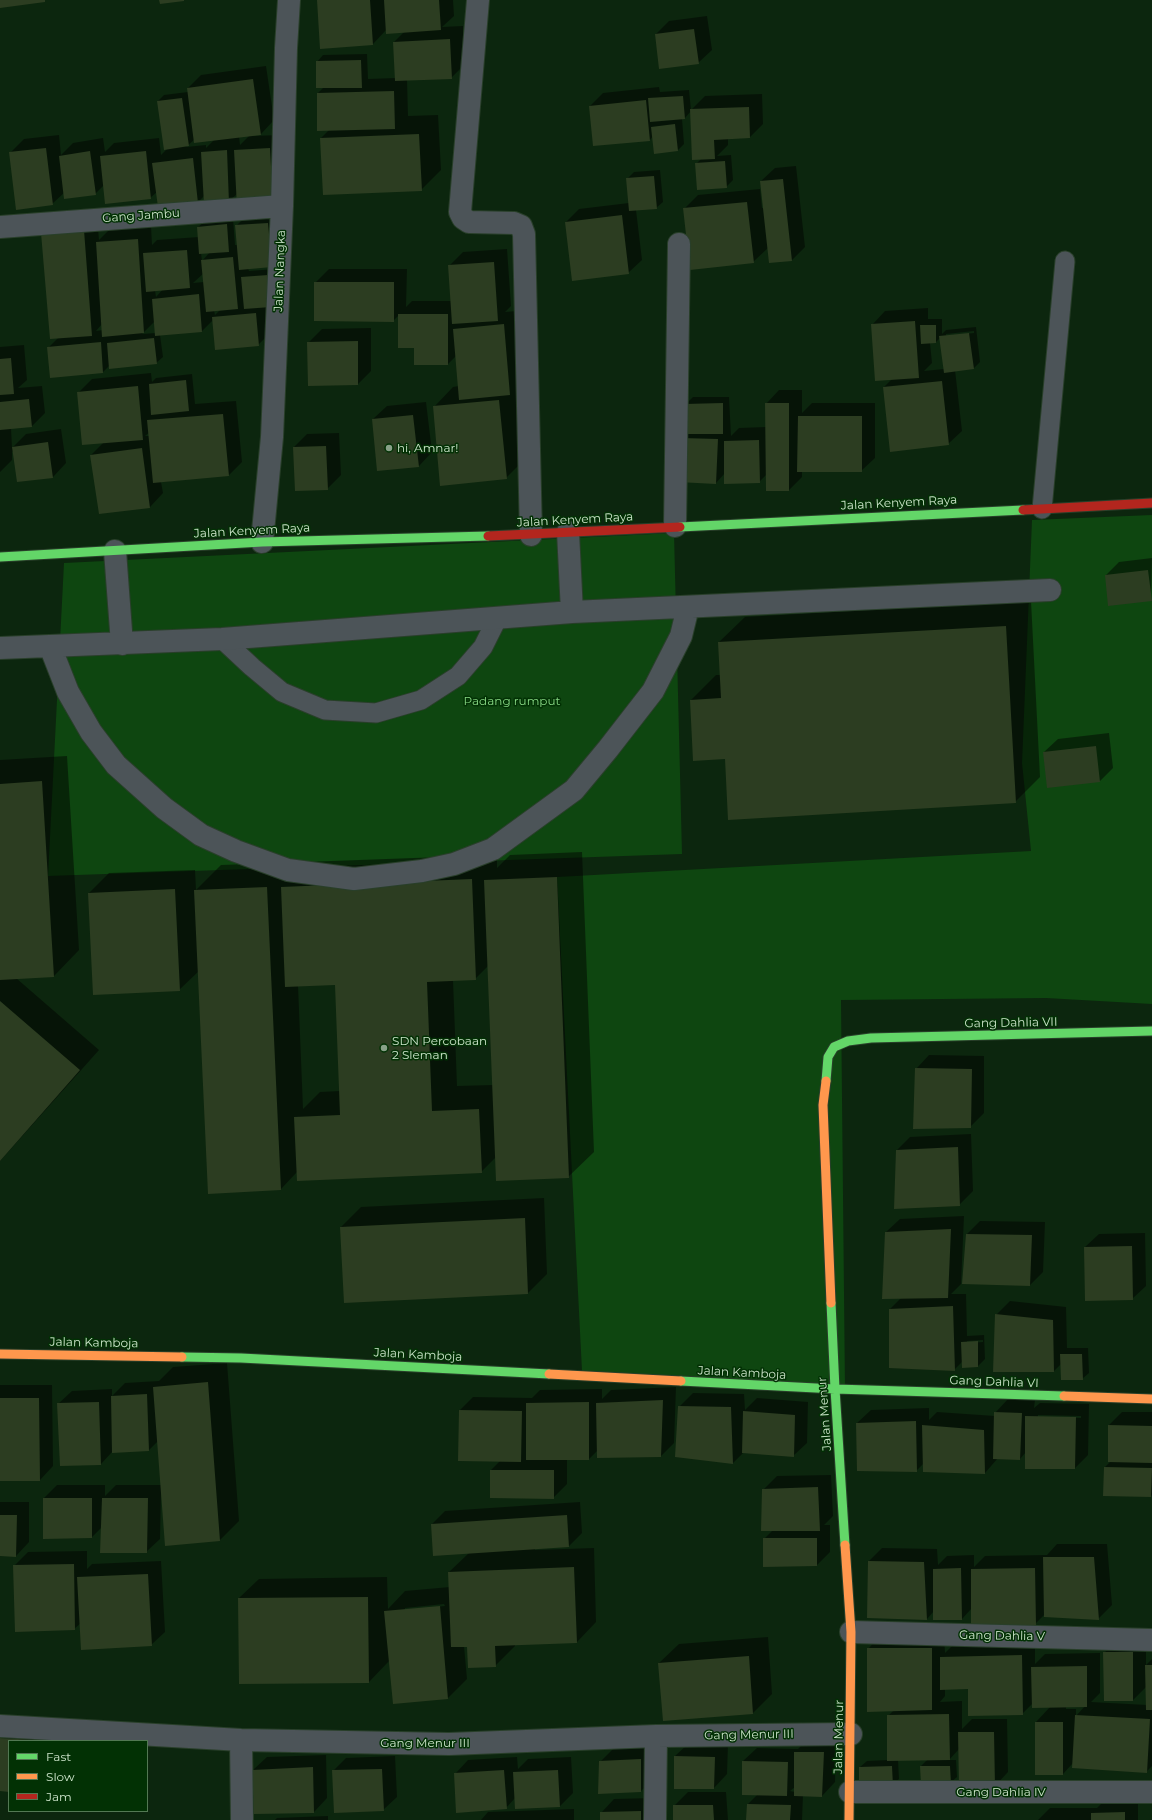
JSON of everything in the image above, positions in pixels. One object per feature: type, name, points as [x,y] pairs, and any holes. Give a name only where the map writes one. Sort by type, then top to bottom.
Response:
[{"type":"street","name":"Jalan Nangka","points":[[262,542],[272,437],[289,0]]},
{"type":"street","points":[[478,0],[460,212],[463,218],[469,222],[514,223],[521,226],[524,234],[531,535]]},
{"type":"street","name":"Gang Jambu","points":[[0,227],[282,206]]},
{"type":"street","points":[[675,526],[679,244]]},
{"type":"street","name":"Jalan Kenyem Raya","points":[[0,557],[262,542],[531,535],[675,526],[1152,503]]},
{"type":"street","points":[[568,532],[572,612]]},
{"type":"street","points":[[115,551],[122,644]]},
{"type":"street","points":[[0,648],[222,639],[572,612],[1050,590]]},
{"type":"street","points":[[50,646],[68,692],[91,732],[116,765],[164,808],[201,835],[236,851],[288,870],[354,879],[407,873],[448,866],[492,849],[574,790],[653,691],[681,636],[688,607]]},
{"type":"street","name":"Gang Dahlia VII","points":[[871,1038],[1152,1031]]},
{"type":"street","name":"Jalan Menur","points":[[849,1820],[851,1632],[835,1389],[823,1106],[828,1057],[834,1047],[848,1041],[871,1038]]},
{"type":"street","name":"Jalan Kamboja","points":[[0,1354],[241,1358],[835,1389]]},
{"type":"street","name":"Gang Dahlia VI","points":[[835,1389],[1152,1399]]},
{"type":"street","name":"Gang Dahlia V","points":[[851,1632],[1152,1640]]},
{"type":"street","name":"Gang Menur III","points":[[0,1726],[241,1740],[449,1744],[656,1736],[851,1734]]},
{"type":"street","points":[[655,1820],[656,1736]]},
{"type":"street","points":[[241,1740],[242,1820]]},
{"type":"street","name":"Gang Dahlia IV","points":[[850,1792],[1152,1792]]},
{"type":"lane","points":[[1042,509],[1065,261]]},
{"type":"lane","points":[[222,639],[282,692],[325,710],[376,713],[421,700],[458,676],[483,647],[498,618]]},
{"type":"green space","points":[[1152,515],[1152,1004],[1046,998],[841,1000],[845,1389],[582,1371],[557,877],[1031,851],[1022,763],[1032,520]]},
{"type":"green space","name":"Padang rumput","points":[[674,533],[682,854],[48,876],[64,563]]},
{"type":"building","points":[[0,0],[45,0],[45,2],[0,8]]},
{"type":"building","points":[[159,0],[184,0],[184,1],[160,4]]},
{"type":"building","points":[[317,0],[370,0],[373,45],[320,49]]},
{"type":"building","points":[[384,0],[439,0],[441,30],[386,34]]},
{"type":"building","points":[[694,29],[699,64],[659,69],[655,34]]},
{"type":"building","points":[[450,39],[452,79],[395,81],[393,42]]},
{"type":"building","points":[[361,60],[362,88],[316,88],[316,61]]},
{"type":"building","points":[[253,79],[261,135],[194,143],[187,88]]},
{"type":"building","points":[[394,91],[395,129],[317,131],[317,93]]},
{"type":"building","points":[[683,96],[685,119],[650,122],[648,98]]},
{"type":"building","points":[[182,98],[189,146],[164,150],[157,101]]},
{"type":"building","points":[[646,100],[650,141],[593,146],[589,106]]},
{"type":"building","points":[[749,107],[750,138],[714,140],[715,159],[692,160],[690,109]]},
{"type":"building","points":[[675,124],[678,151],[654,154],[651,127]]},
{"type":"building","points":[[419,134],[422,191],[323,195],[320,138]]},
{"type":"building","points":[[46,148],[53,205],[16,210],[9,152]]},
{"type":"building","points":[[270,148],[273,204],[237,207],[234,150]]},
{"type":"building","points":[[227,150],[229,203],[204,204],[201,152]]},
{"type":"building","points":[[90,151],[96,195],[64,199],[59,156]]},
{"type":"building","points":[[146,151],[151,199],[105,204],[100,156]]},
{"type":"building","points":[[193,158],[198,203],[158,207],[152,163]]},
{"type":"building","points":[[725,161],[727,188],[697,190],[695,163]]},
{"type":"building","points":[[654,176],[657,209],[629,211],[626,178]]},
{"type":"building","points":[[783,179],[792,261],[769,263],[760,181]]},
{"type":"building","points":[[747,202],[754,263],[690,270],[683,208]]},
{"type":"building","points":[[622,215],[629,274],[572,281],[565,222]]},
{"type":"building","points":[[268,223],[272,267],[239,270],[235,225]]},
{"type":"building","points":[[227,224],[229,252],[199,254],[197,227]]},
{"type":"building","points":[[84,230],[92,336],[50,339],[41,233]]},
{"type":"building","points":[[138,239],[144,333],[102,337],[96,242]]},
{"type":"building","points":[[187,250],[190,288],[146,292],[143,253]]},
{"type":"building","points":[[233,257],[238,309],[206,312],[201,260]]},
{"type":"building","points":[[494,262],[498,321],[452,324],[448,265]]},
{"type":"building","points":[[268,275],[271,307],[244,309],[241,277]]},
{"type":"building","points":[[314,282],[394,282],[394,322],[314,321]]},
{"type":"building","points":[[199,294],[202,332],[155,336],[152,299]]},
{"type":"building","points":[[256,313],[259,346],[215,350],[212,317]]},
{"type":"building","points":[[398,314],[448,314],[448,365],[414,365],[414,348],[398,348]]},
{"type":"building","points":[[915,321],[919,378],[875,381],[871,324]]},
{"type":"building","points":[[504,324],[510,395],[459,400],[453,329]]},
{"type":"building","points":[[920,325],[936,325],[936,343],[921,344]]},
{"type":"building","points":[[969,333],[974,369],[944,373],[939,336]]},
{"type":"building","points":[[154,338],[157,364],[109,369],[107,343]]},
{"type":"building","points":[[358,341],[358,385],[308,386],[307,342]]},
{"type":"building","points":[[101,342],[103,373],[50,378],[47,347]]},
{"type":"building","points":[[11,358],[14,394],[0,395],[0,359]]},
{"type":"building","points":[[186,380],[189,411],[151,415],[149,384]]},
{"type":"building","points":[[942,381],[949,445],[890,452],[883,387]]},
{"type":"building","points":[[138,386],[143,440],[82,445],[77,392]]},
{"type":"building","points":[[29,399],[32,427],[0,430],[0,402]]},
{"type":"building","points":[[499,400],[507,479],[440,486],[433,406]]},
{"type":"building","points":[[723,403],[723,434],[685,434],[685,404]]},
{"type":"building","points":[[765,403],[789,403],[789,491],[766,491]]},
{"type":"building","points":[[223,414],[229,476],[153,483],[147,420]]},
{"type":"building","points":[[413,415],[419,467],[377,471],[372,419]]},
{"type":"building","points":[[798,416],[862,416],[862,472],[797,472]]},
{"type":"building","points":[[681,438],[718,439],[716,484],[678,482]]},
{"type":"building","points":[[759,440],[760,483],[724,484],[724,441]]},
{"type":"building","points":[[48,442],[53,478],[17,482],[12,447]]},
{"type":"building","points":[[326,446],[328,490],[295,491],[293,447]]},
{"type":"building","points":[[142,448],[150,508],[99,514],[90,455]]},
{"type":"building","points":[[1148,570],[1152,601],[1108,606],[1105,575]]},
{"type":"building","points":[[1006,626],[1016,803],[728,820],[725,759],[693,761],[690,700],[721,698],[718,642]]},
{"type":"building","points":[[1096,746],[1100,782],[1047,788],[1043,752]]},
{"type":"building","points":[[42,781],[54,977],[0,980],[0,784]]},
{"type":"building","name":"SDN Percobaan 2 Sleman","points":[[557,877],[569,1178],[496,1181],[484,880]]},
{"type":"building","name":"SDN Percobaan 2 Sleman","points":[[472,879],[476,980],[427,982],[432,1111],[479,1109],[482,1173],[297,1181],[294,1117],[340,1115],[335,985],[285,987],[281,887]]},
{"type":"building","points":[[267,887],[281,1190],[208,1194],[194,890]]},
{"type":"building","points":[[175,889],[180,991],[93,995],[88,893]]},
{"type":"building","points":[[0,1001],[80,1070],[0,1161]]},
{"type":"building","points":[[915,1068],[972,1069],[971,1128],[913,1129]]},
{"type":"building","points":[[958,1147],[960,1206],[894,1209],[896,1150]]},
{"type":"building","points":[[525,1218],[528,1294],[344,1303],[340,1227]]},
{"type":"building","points":[[951,1229],[948,1298],[882,1299],[885,1232]]},
{"type":"building","points":[[966,1234],[1032,1235],[1030,1286],[962,1284]]},
{"type":"building","points":[[1132,1246],[1133,1300],[1085,1301],[1084,1247]]},
{"type":"building","points":[[953,1306],[955,1371],[889,1368],[889,1309]]},
{"type":"building","points":[[995,1314],[1053,1320],[1054,1372],[993,1372]]},
{"type":"building","points":[[978,1341],[978,1367],[962,1368],[961,1342]]},
{"type":"building","points":[[1060,1354],[1082,1354],[1083,1380],[1061,1380]]},
{"type":"building","points":[[208,1382],[220,1541],[165,1546],[153,1387]]},
{"type":"building","points":[[147,1394],[149,1451],[112,1453],[111,1396]]},
{"type":"building","points":[[0,1398],[39,1398],[40,1481],[0,1481]]},
{"type":"building","points":[[663,1400],[661,1457],[597,1458],[596,1403]]},
{"type":"building","points":[[99,1402],[101,1465],[60,1466],[57,1403]]},
{"type":"building","points":[[589,1402],[589,1460],[526,1460],[526,1403]]},
{"type":"building","points":[[678,1406],[731,1407],[733,1464],[675,1457]]},
{"type":"building","points":[[459,1410],[522,1411],[521,1462],[458,1461]]},
{"type":"building","points":[[743,1411],[795,1415],[794,1457],[742,1453]]},
{"type":"building","points":[[994,1412],[1022,1413],[1020,1460],[993,1459]]},
{"type":"building","points":[[1025,1416],[1076,1417],[1075,1469],[1025,1469]]},
{"type":"building","points":[[916,1421],[917,1472],[857,1471],[856,1423]]},
{"type":"building","points":[[922,1425],[984,1430],[985,1474],[923,1472]]},
{"type":"building","points":[[1108,1425],[1152,1426],[1152,1463],[1108,1462]]},
{"type":"building","points":[[1104,1467],[1152,1468],[1151,1497],[1103,1496]]},
{"type":"building","points":[[490,1470],[554,1470],[554,1499],[490,1498]]},
{"type":"building","points":[[818,1487],[820,1531],[761,1531],[762,1489]]},
{"type":"building","points":[[43,1498],[92,1498],[92,1538],[43,1539]]},
{"type":"building","points":[[102,1498],[148,1498],[147,1553],[100,1553]]},
{"type":"building","points":[[0,1515],[17,1515],[16,1557],[0,1556]]},
{"type":"building","points":[[567,1515],[569,1547],[433,1556],[431,1524]]},
{"type":"building","points":[[763,1538],[817,1538],[817,1566],[763,1567]]},
{"type":"building","points":[[1043,1557],[1094,1557],[1099,1620],[1044,1617]]},
{"type":"building","points":[[868,1561],[924,1562],[927,1620],[867,1618]]},
{"type":"building","points":[[74,1564],[75,1630],[15,1632],[13,1565]]},
{"type":"building","points":[[574,1567],[577,1643],[495,1646],[496,1667],[468,1668],[467,1647],[451,1647],[448,1572]]},
{"type":"building","points":[[961,1568],[962,1620],[933,1620],[933,1569]]},
{"type":"building","points":[[1035,1568],[1036,1625],[971,1626],[971,1569]]},
{"type":"building","points":[[148,1574],[152,1646],[81,1650],[77,1577]]},
{"type":"building","points":[[368,1597],[369,1683],[239,1684],[238,1598]]},
{"type":"building","points":[[440,1606],[448,1699],[393,1704],[384,1611]]},
{"type":"building","points":[[867,1648],[932,1648],[932,1710],[867,1712]]},
{"type":"building","points":[[1103,1652],[1133,1652],[1133,1701],[1104,1701]]},
{"type":"building","points":[[1022,1655],[1023,1715],[968,1716],[968,1689],[940,1690],[940,1657]]},
{"type":"building","points":[[749,1656],[753,1714],[663,1721],[658,1663]]},
{"type":"building","points":[[1145,1665],[1152,1665],[1152,1710],[1146,1710]]},
{"type":"building","points":[[1087,1666],[1087,1707],[1032,1708],[1031,1667]]},
{"type":"building","points":[[949,1714],[950,1760],[887,1761],[887,1715]]},
{"type":"building","points":[[1075,1715],[1150,1719],[1147,1773],[1072,1768]]},
{"type":"building","points":[[1035,1722],[1063,1722],[1063,1775],[1035,1775]]},
{"type":"building","points":[[958,1732],[994,1732],[995,1787],[959,1787]]},
{"type":"building","points":[[0,1738],[36,1740],[8,1740],[8,1792],[0,1791]]},
{"type":"building","points":[[794,1752],[824,1752],[822,1797],[794,1796]]},
{"type":"building","points":[[674,1756],[715,1757],[714,1789],[674,1789]]},
{"type":"building","points":[[641,1759],[641,1792],[598,1794],[599,1761]]},
{"type":"building","points":[[742,1761],[788,1762],[787,1796],[742,1795]]},
{"type":"building","points":[[892,1766],[893,1786],[859,1786],[859,1767]]},
{"type":"building","points":[[920,1766],[950,1766],[951,1784],[921,1785]]},
{"type":"building","points":[[313,1767],[314,1813],[254,1814],[252,1770]]},
{"type":"building","points":[[382,1769],[384,1811],[334,1813],[332,1770]]},
{"type":"building","points":[[504,1770],[507,1809],[456,1813],[454,1773]]},
{"type":"building","points":[[558,1770],[560,1807],[515,1809],[513,1772]]},
{"type":"building","points":[[747,1804],[791,1805],[790,1820],[746,1820]]},
{"type":"building","points":[[673,1805],[713,1805],[714,1820],[673,1820]]},
{"type":"building","points":[[641,1811],[641,1820],[600,1820],[600,1812]]},
{"type":"building","points":[[1125,1812],[1125,1820],[1091,1820],[1091,1813]]},
{"type":"traffic: fast","points":[[680,527],[1023,510]]},
{"type":"traffic: fast","points":[[0,557],[262,542],[488,536]]},
{"type":"traffic: fast","points":[[826,1081],[828,1057],[834,1047],[848,1041],[871,1038],[1152,1031]]},
{"type":"traffic: fast","points":[[831,1303],[845,1545]]},
{"type":"traffic: fast","points":[[182,1357],[241,1358],[549,1374]]},
{"type":"traffic: fast","points":[[681,1381],[835,1389],[1064,1396]]},
{"type":"traffic: slow","points":[[826,1081],[823,1105],[831,1303]]},
{"type":"traffic: slow","points":[[0,1354],[182,1357]]},
{"type":"traffic: slow","points":[[549,1374],[681,1381]]},
{"type":"traffic: slow","points":[[1064,1396],[1152,1399]]},
{"type":"traffic: slow","points":[[845,1545],[851,1632],[849,1820]]},
{"type":"traffic: jam","points":[[1023,510],[1152,503]]},
{"type":"traffic: jam","points":[[488,536],[680,527]]},
{"type":"place","name":"hi, Amnar!","points":[[389,448]]},
{"type":"place","name":"SDN Percobaan 2 Sleman","points":[[384,1048]]}]
